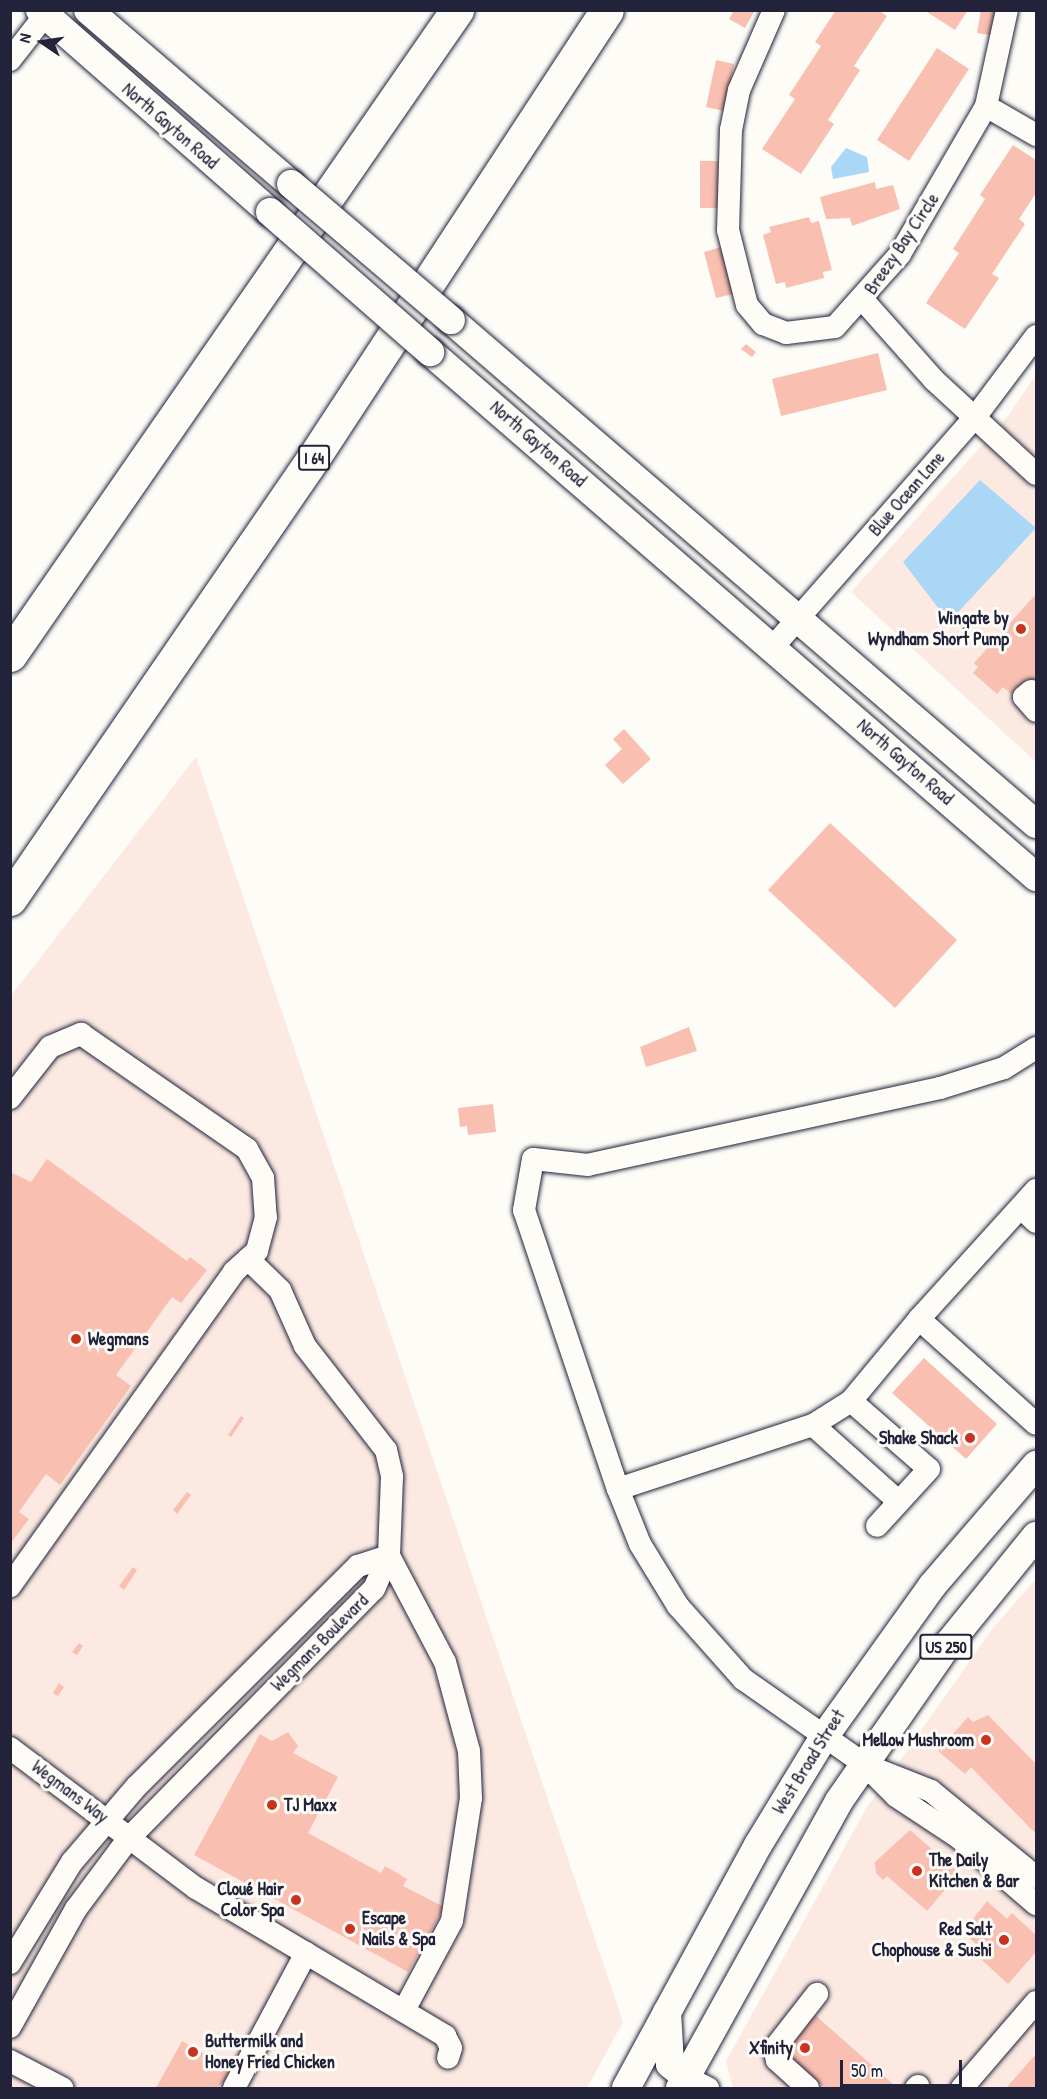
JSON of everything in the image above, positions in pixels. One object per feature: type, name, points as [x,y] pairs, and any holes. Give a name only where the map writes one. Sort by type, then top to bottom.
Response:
[{"type":"highway","points":[[10,655],[457,10]]},
{"type":"highway","name":"I 64","points":[[10,899],[314,457],[607,10]]},
{"type":"main road","name":"North Gayton Road","points":[[88,10],[452,320],[1036,824]]},
{"type":"main road","name":"North Gayton Road","points":[[44,12],[430,352],[1036,877]]},
{"type":"main road","name":"West Broad Street","points":[[626,2088],[667,2011],[824,1737],[932,1586],[1036,1465]]},
{"type":"main road","name":"US 250","points":[[691,2085],[813,1845],[864,1764],[949,1643],[1036,1536]]},
{"type":"main road","points":[[667,2011],[670,2064],[691,2085]]},
{"type":"street","name":"Breezy Bay Circle","points":[[774,10],[751,54],[731,129],[728,230],[736,272],[747,305],[763,324],[786,333],[835,327],[863,300],[900,254],[987,106],[1007,10]]},
{"type":"street","points":[[10,60],[44,12]]},
{"type":"street","points":[[987,106],[1036,135]]},
{"type":"street","points":[[863,300],[934,380],[976,416],[1036,474]]},
{"type":"street","name":"Blue Ocean Lane","points":[[773,647],[976,416],[1036,336]]},
{"type":"street","points":[[10,1098],[50,1047],[81,1034],[247,1149],[263,1178],[266,1217],[257,1251],[248,1259],[10,1586]]},
{"type":"street","points":[[1036,1048],[1004,1068],[940,1088],[588,1165],[533,1159],[524,1210],[618,1489],[654,1569],[701,1636],[743,1679],[864,1764],[896,1796],[958,1837],[1036,1904]]},
{"type":"street","points":[[618,1489],[813,1425],[851,1401],[919,1319],[1029,1215],[1036,1190]]},
{"type":"street","points":[[248,1259],[280,1290],[310,1354],[386,1450],[392,1477],[390,1556],[445,1662],[471,1771],[452,1921],[404,2010]]},
{"type":"street","points":[[919,1319],[1036,1424]]},
{"type":"street","points":[[851,1401],[929,1469],[877,1526]]},
{"type":"street","points":[[813,1425],[899,1502]]},
{"type":"street","name":"Wegmans Boulevard","points":[[10,1963],[48,1897],[107,1820],[358,1566],[390,1556]]},
{"type":"street","name":"Wegmans Boulevard","points":[[10,2027],[76,1909],[129,1838],[374,1589],[390,1556]]},
{"type":"street","name":"Wegmans Way","points":[[10,1748],[205,1894],[404,2010],[450,2041],[448,2058]]},
{"type":"street","points":[[864,1764],[909,1778],[931,1791],[1036,1877]]},
{"type":"street","points":[[234,2088],[306,1953]]},
{"type":"street","points":[[808,2088],[777,2060],[774,2049],[817,1994]]},
{"type":"street","points":[[962,2088],[1036,2002]]},
{"type":"street","points":[[10,2061],[62,2088]]},
{"type":"shaded area","points":[[1036,375],[1036,762],[851,592],[1008,416]]},
{"type":"shaded area","points":[[196,757],[623,2022],[587,2088],[11,2088],[10,997]]},
{"type":"shaded area","points":[[1036,1579],[1036,2088],[733,2088],[726,2061],[866,1809],[993,1628]]},
{"type":"water","points":[[846,148],[867,157],[869,172],[833,179],[831,167]]},
{"type":"water","points":[[980,480],[1036,528],[949,622],[903,562]]},
{"type":"building","points":[[734,10],[755,10],[745,28],[729,19]]},
{"type":"building","points":[[836,10],[878,10],[887,16],[854,66],[860,70],[828,120],[834,124],[801,174],[762,149],[795,99],[789,95],[821,46],[815,42]]},
{"type":"building","points":[[924,10],[968,10],[955,30]]},
{"type":"building","points":[[981,10],[1001,10],[996,36],[977,33]]},
{"type":"building","points":[[937,48],[969,69],[909,161],[877,140]]},
{"type":"building","points":[[716,60],[734,64],[724,111],[706,107]]},
{"type":"building","points":[[1013,145],[1036,160],[1036,193],[1019,219],[1025,224],[992,274],[999,278],[965,329],[926,303],[959,253],[953,249],[985,199],[980,195]]},
{"type":"building","points":[[700,161],[719,161],[719,208],[700,208]]},
{"type":"building","points":[[875,182],[876,189],[893,185],[900,209],[852,226],[850,218],[826,219],[820,197]]},
{"type":"building","points":[[809,217],[811,223],[819,221],[832,270],[823,272],[824,278],[786,288],[785,282],[776,284],[763,235],[771,232],[769,227]]},
{"type":"building","points":[[721,247],[733,294],[716,298],[704,252]]},
{"type":"building","points":[[746,344],[756,352],[752,357],[741,349]]},
{"type":"building","points":[[878,353],[887,390],[781,416],[772,379]]},
{"type":"building","name":"Wingate by Wyndham Short Pump","points":[[1036,594],[1036,696],[1022,683],[1011,694],[1003,687],[997,694],[973,673],[978,667],[974,663]]},
{"type":"building","points":[[624,729],[651,759],[623,784],[605,765],[622,749],[613,739]]},
{"type":"building","points":[[830,823],[957,940],[895,1008],[768,890]]},
{"type":"building","points":[[689,1027],[697,1051],[646,1067],[640,1047]]},
{"type":"building","points":[[493,1104],[496,1132],[468,1135],[467,1126],[460,1127],[458,1108]]},
{"type":"building","name":"Wegmans","points":[[47,1159],[187,1261],[190,1257],[207,1270],[181,1303],[172,1297],[116,1375],[131,1386],[60,1485],[46,1474],[19,1512],[29,1519],[10,1544],[10,1172],[31,1182]]},
{"type":"building","points":[[924,1358],[997,1424],[966,1459],[892,1393]]},
{"type":"building","points":[[241,1416],[244,1418],[231,1437],[228,1435]]},
{"type":"building","points":[[187,1492],[191,1495],[177,1514],[173,1510]]},
{"type":"building","points":[[133,1567],[137,1570],[124,1590],[119,1586]]},
{"type":"building","points":[[79,1643],[83,1646],[77,1655],[72,1652]]},
{"type":"building","points":[[59,1683],[64,1687],[58,1696],[53,1693]]},
{"type":"building","points":[[988,1715],[1036,1764],[1036,1834],[971,1767],[965,1774],[938,1751],[968,1717],[973,1722]]},
{"type":"building","points":[[288,1732],[298,1746],[293,1753],[338,1777],[308,1833],[381,1873],[385,1866],[407,1879],[403,1886],[444,1907],[408,1972],[194,1855],[260,1734],[272,1741]]},
{"type":"building","name":"The Daily Kitchen & Bar","points":[[910,1830],[959,1873],[927,1911],[887,1876],[883,1880],[876,1873],[875,1862]]},
{"type":"building","name":"Red Salt Chophouse & Sushi","points":[[987,1901],[1007,1919],[1012,1913],[1036,1935],[1036,1952],[1008,1984],[971,1950],[976,1944],[963,1932]]},
{"type":"building","points":[[815,2015],[897,2088],[825,2088],[783,2052]]},
{"type":"building","points":[[182,2041],[231,2069],[224,2082],[216,2088],[156,2088]]},
{"type":"building","points":[[1036,2054],[1036,2088],[1006,2088]]},
{"type":"place","name":"Wingate by Wyndham Short Pump","points":[[1021,629]]},
{"type":"place","name":"Wegmans","points":[[76,1339]]},
{"type":"place","name":"Shake Shack","points":[[970,1438]]},
{"type":"place","name":"Mellow Mushroom","points":[[986,1740]]},
{"type":"place","name":"TJ Maxx","points":[[272,1805]]},
{"type":"place","name":"The Daily Kitchen & Bar","points":[[917,1871]]},
{"type":"place","name":"Cloué Hair Color Spa","points":[[296,1900]]},
{"type":"place","name":"Escape Nails & Spa","points":[[350,1929]]},
{"type":"place","name":"Red Salt Chophouse & Sushi","points":[[1004,1940]]},
{"type":"place","name":"Xfinity","points":[[805,2048]]},
{"type":"place","name":"Buttermilk and Honey Fried Chicken","points":[[193,2052]]}]
